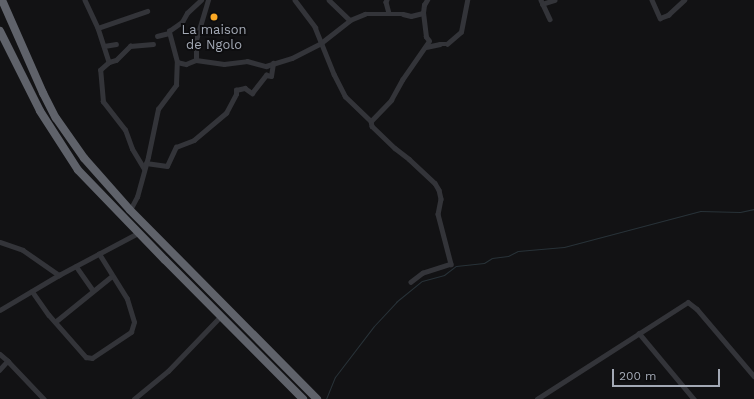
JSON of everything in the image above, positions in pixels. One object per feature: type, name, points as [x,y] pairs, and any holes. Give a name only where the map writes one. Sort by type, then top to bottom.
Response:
[{"type":"highway","points":[[2,0],[38,82],[56,118],[84,158],[130,210],[317,399]]},
{"type":"highway","points":[[0,31],[40,111],[78,170],[138,233],[303,398]]},
{"type":"street","points":[[85,0],[98,28],[109,62]]},
{"type":"street","points":[[157,36],[169,33],[171,29],[201,0]]},
{"type":"street","points":[[196,60],[196,40],[208,0]]},
{"type":"street","points":[[295,0],[315,27],[345,96],[371,121],[372,126],[394,148],[409,159],[435,183],[439,190],[441,199],[438,214],[451,264],[423,273],[411,282]]},
{"type":"street","points":[[329,0],[350,20]]},
{"type":"street","points":[[387,0],[387,14]]},
{"type":"street","points":[[371,121],[391,100],[402,80],[429,41],[426,37],[423,13],[424,5],[427,0]]},
{"type":"street","points":[[426,47],[447,44],[461,32],[467,0]]},
{"type":"street","points":[[550,18],[541,2],[554,0]]},
{"type":"street","points":[[652,0],[660,18],[668,15],[684,0]]},
{"type":"street","points":[[98,28],[148,11]]},
{"type":"street","points":[[177,62],[186,64],[196,60],[224,64],[247,61],[266,66],[292,58],[321,43],[350,20],[365,14],[403,14],[411,16],[423,13]]},
{"type":"street","points":[[130,210],[137,197],[158,109],[176,85],[177,62],[169,33]]},
{"type":"street","points":[[104,46],[116,44]]},
{"type":"street","points":[[144,169],[132,149],[125,130],[103,102],[100,70],[109,62],[116,60],[130,46],[153,44]]},
{"type":"street","points":[[146,163],[168,165],[176,147],[194,140],[226,113],[236,94],[236,90],[245,88],[252,93],[266,75],[271,76],[273,63]]},
{"type":"street","points":[[0,310],[59,275],[138,233]]},
{"type":"street","points":[[0,242],[23,250],[59,275]]},
{"type":"street","points":[[32,291],[55,322],[89,358],[102,352],[131,332],[134,322],[133,313],[127,299],[99,254]]},
{"type":"street","points":[[76,266],[93,290]]},
{"type":"street","points":[[55,322],[112,276]]},
{"type":"street","points":[[537,399],[688,302],[692,303],[754,376]]},
{"type":"street","points":[[134,399],[168,371],[221,316]]},
{"type":"street","points":[[639,333],[694,399]]},
{"type":"street","points":[[0,354],[44,399]]},
{"type":"street","points":[[0,370],[8,361]]},
{"type":"waterway","points":[[326,399],[335,377],[374,326],[396,302],[422,281],[444,275],[456,266],[484,263],[492,258],[508,256],[518,251],[564,247],[700,211],[740,212],[754,209]]},
{"type":"place","name":"La maison de Ngolo","points":[[214,17]]}]
